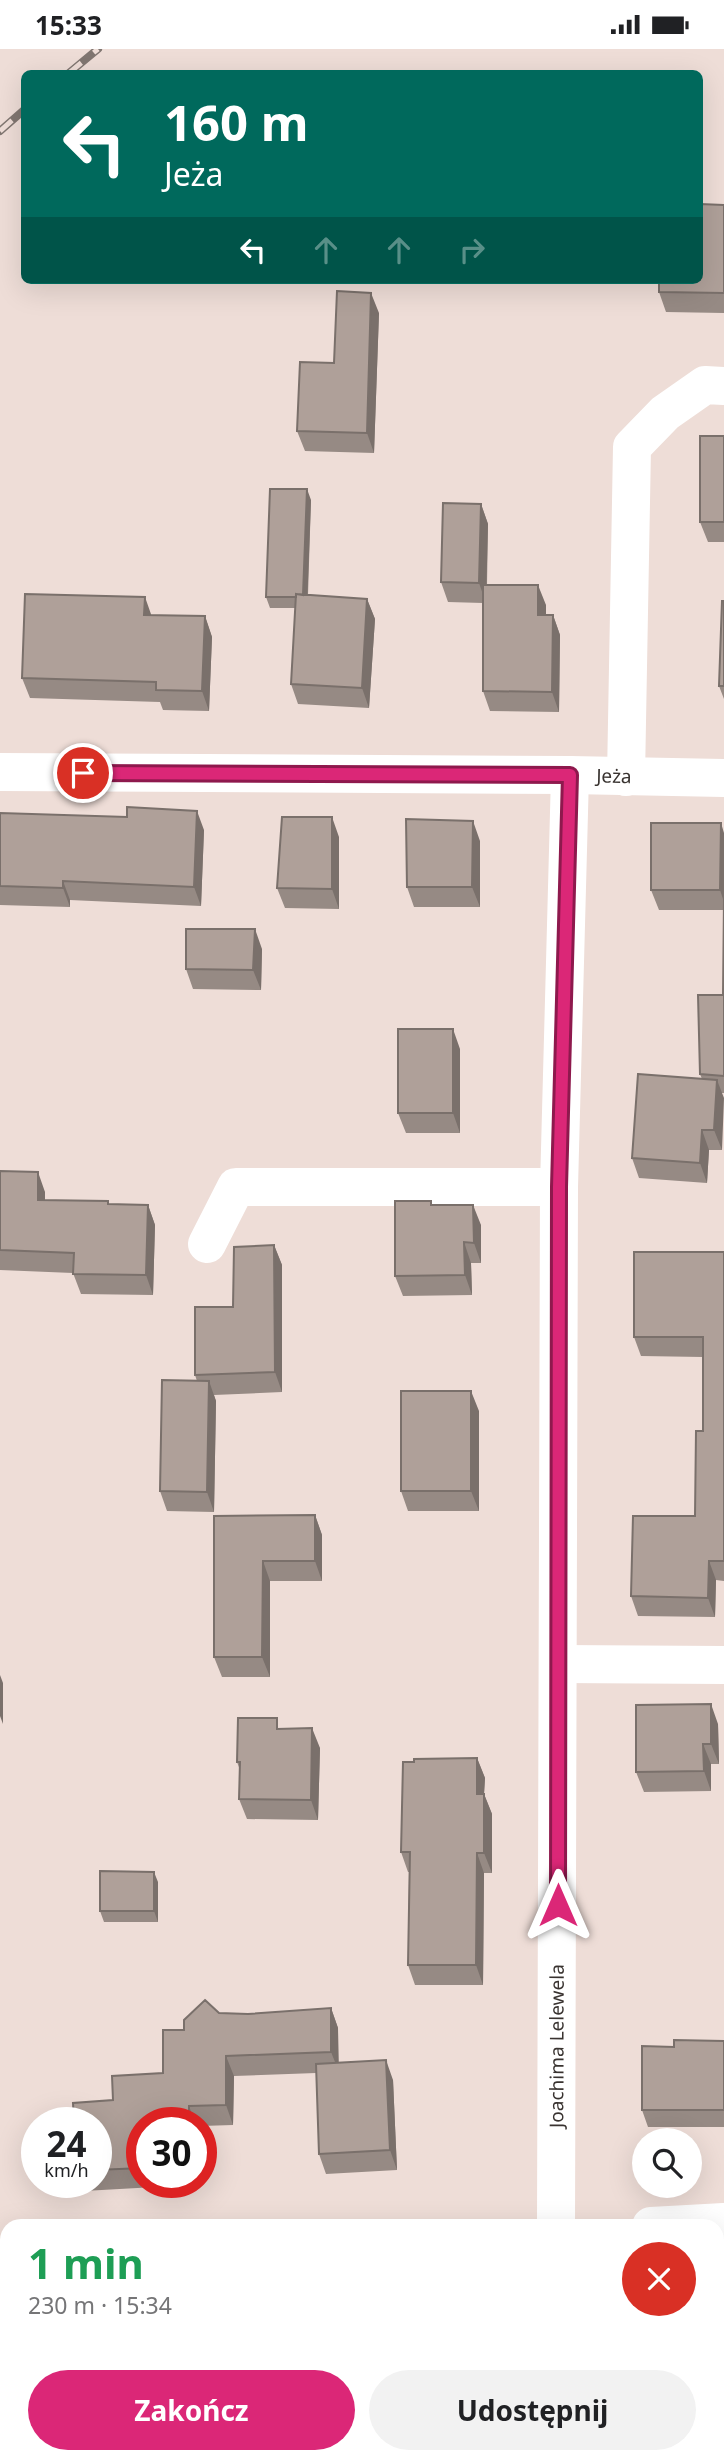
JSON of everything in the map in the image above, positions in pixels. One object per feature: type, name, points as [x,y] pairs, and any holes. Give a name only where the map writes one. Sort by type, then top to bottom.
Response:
[{"type":"street","points":[[626,777],[632,447],[665,413],[705,385],[724,386]]},
{"type":"street","name":"Jeża","points":[[0,772],[724,778]]},
{"type":"street","name":"Joachima Lelewela","points":[[556,2219],[559,1187],[570,775]]},
{"type":"street","points":[[207,1244],[236,1187],[559,1187]]},
{"type":"street","points":[[559,1664],[724,1665]]},
{"type":"building","points":[[703,204],[724,205],[724,293],[659,292],[659,284],[703,284]]},
{"type":"building","points":[[337,291],[371,293],[367,433],[297,431],[300,362],[334,363]]},
{"type":"building","points":[[700,436],[724,436],[724,522],[700,522]]},
{"type":"building","points":[[270,489],[307,489],[303,595],[296,594],[296,597],[266,597]]},
{"type":"building","points":[[443,503],[481,504],[479,583],[441,582]]},
{"type":"building","points":[[483,585],[538,585],[538,615],[553,615],[552,692],[483,691]]},
{"type":"building","points":[[25,594],[145,597],[144,615],[205,616],[202,691],[156,690],[156,682],[22,678]]},
{"type":"building","points":[[296,594],[367,599],[362,688],[291,684]]},
{"type":"building","points":[[722,601],[724,686],[719,686]]},
{"type":"building","points":[[127,807],[197,811],[194,887],[63,881],[63,888],[0,886],[0,813],[127,817]]},
{"type":"building","points":[[282,817],[332,817],[332,889],[277,888]]},
{"type":"building","points":[[406,819],[473,821],[472,887],[407,887]]},
{"type":"building","points":[[651,823],[721,823],[720,890],[651,890]]},
{"type":"building","points":[[724,899],[724,1076],[700,1074],[698,995],[723,995]]},
{"type":"building","points":[[186,929],[255,929],[253,970],[186,969]]},
{"type":"building","points":[[398,1029],[453,1029],[453,1113],[398,1113]]},
{"type":"building","points":[[638,1074],[717,1080],[714,1130],[702,1130],[700,1163],[632,1158]]},
{"type":"building","points":[[0,1171],[38,1172],[38,1200],[108,1201],[108,1204],[148,1205],[146,1275],[73,1274],[74,1253],[0,1250]]},
{"type":"building","points":[[395,1201],[431,1201],[431,1205],[473,1205],[474,1243],[464,1242],[465,1275],[395,1276]]},
{"type":"building","points":[[274,1245],[275,1372],[195,1375],[195,1307],[233,1307],[234,1247]]},
{"type":"building","points":[[634,1252],[724,1252],[724,1561],[709,1561],[708,1598],[631,1596],[633,1516],[695,1516],[696,1431],[703,1431],[703,1337],[634,1337]]},
{"type":"building","points":[[162,1380],[209,1381],[207,1492],[160,1491]]},
{"type":"building","points":[[401,1391],[471,1391],[471,1491],[401,1491]]},
{"type":"building","points":[[315,1515],[315,1561],[263,1561],[262,1657],[214,1657],[214,1516]]},
{"type":"building","points":[[711,1704],[711,1744],[703,1744],[704,1771],[636,1772],[636,1705]]},
{"type":"building","points":[[238,1718],[277,1718],[277,1729],[312,1728],[311,1800],[239,1799]]},
{"type":"building","points":[[477,1758],[477,1794],[484,1794],[484,1853],[477,1853],[476,1965],[408,1965],[410,1852],[401,1852],[403,1762],[414,1762],[414,1759]]},
{"type":"building","points":[[100,1871],[154,1872],[154,1911],[100,1911]]},
{"type":"building","points":[[205,2000],[219,2013],[248,2014],[331,2008],[331,2052],[226,2056],[226,2105],[126,2107],[126,2169],[112,2169],[112,2107],[73,2107],[73,2103],[113,2100],[112,2076],[163,2073],[163,2030],[184,2030],[184,2020]]},
{"type":"building","points":[[674,2040],[724,2041],[724,2110],[642,2110],[642,2046],[674,2047]]},
{"type":"building","points":[[386,2060],[390,2150],[319,2154],[316,2064]]},
{"type":"railway","points":[[73,70],[98,49]]},
{"type":"railway","points":[[0,131],[21,113]]},
{"type":"route","points":[[83,773],[570,775],[559,1187],[558,1905]]}]
